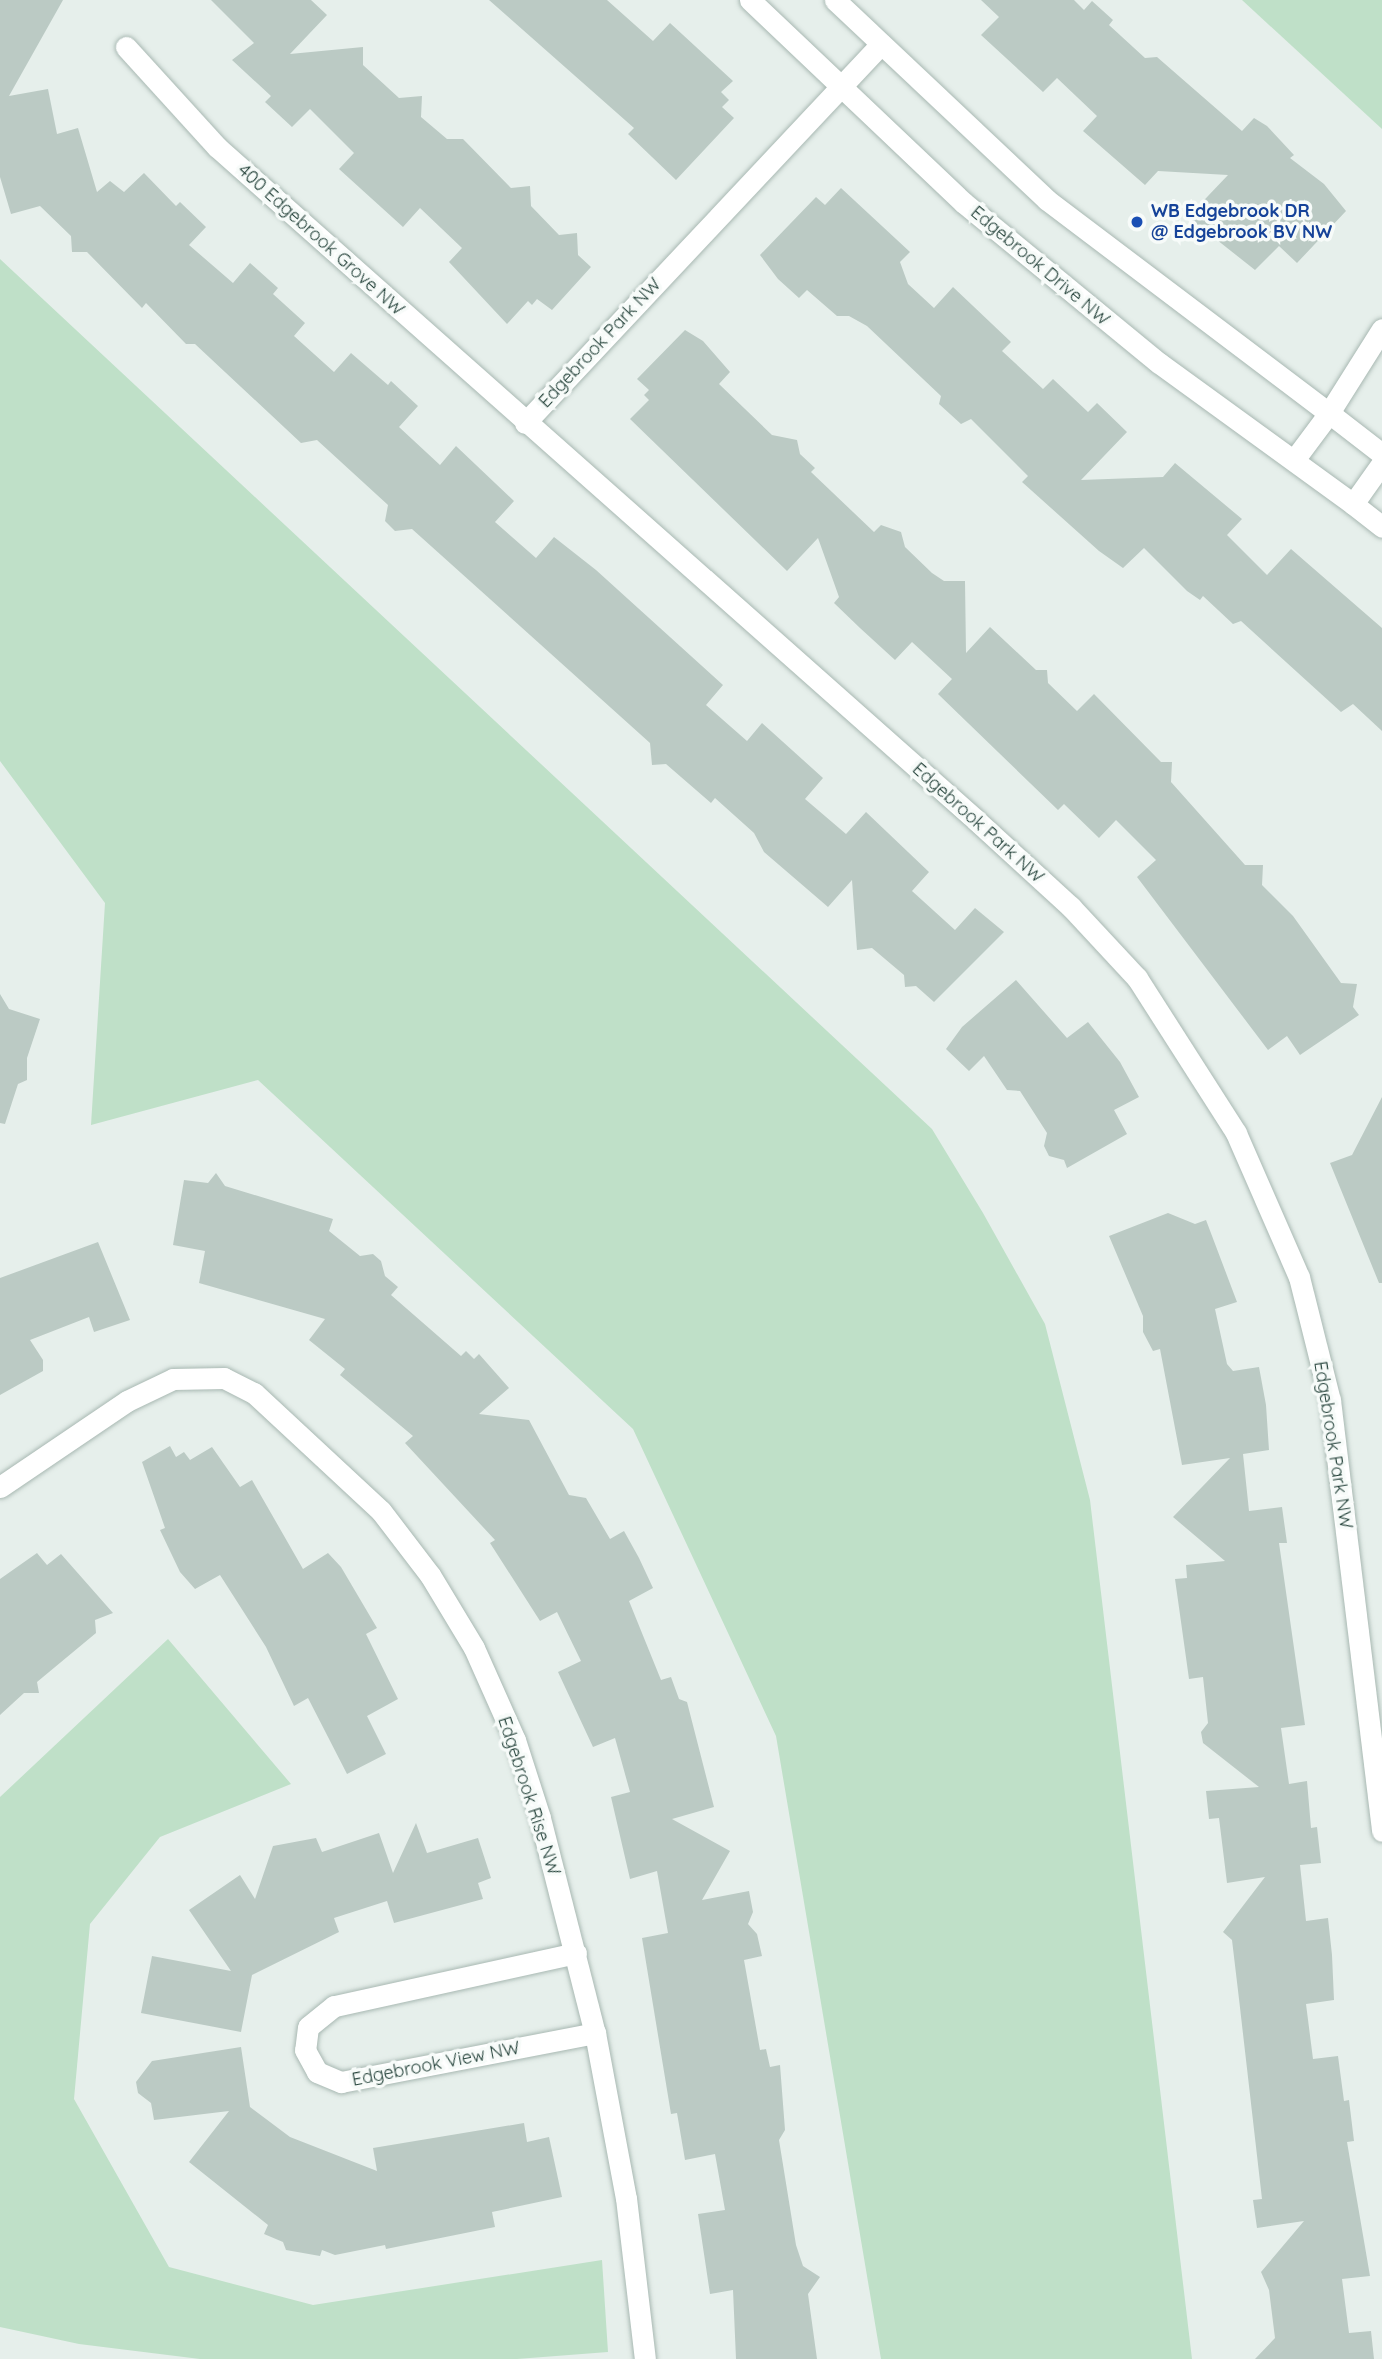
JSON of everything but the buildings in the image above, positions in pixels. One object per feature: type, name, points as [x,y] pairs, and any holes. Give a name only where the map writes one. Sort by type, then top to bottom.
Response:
[{"type":"street","name":"Edgebrook Drive NW","points":[[750,0],[1070,294],[1353,504]]},
{"type":"street","points":[[835,0],[1047,200],[1382,454]]},
{"type":"street","name":"Edgebrook Park NW","points":[[881,44],[525,423],[1071,907],[1137,978],[1202,1074],[1269,1200],[1299,1277],[1320,1358],[1344,1506],[1382,1831]]},
{"type":"street","name":"400 Edgebrook Grove NW","points":[[126,47],[218,147],[525,423]]},
{"type":"street","points":[[1294,460],[1329,413],[1382,329]]},
{"type":"street","points":[[1382,463],[1353,504],[1382,527]]},
{"type":"street","name":"Edgebrook Rise NW","points":[[0,1487],[127,1401],[173,1379],[224,1378],[254,1393],[380,1511],[430,1575],[474,1648],[519,1753],[576,1953],[595,2033],[626,2198],[645,2359]]},
{"type":"street","name":"Edgebrook View NW","points":[[576,1953],[334,2006],[307,2027],[304,2050],[317,2073],[341,2082],[595,2033]]},
{"type":"green space","points":[[1242,0],[1382,0],[1382,129]]},
{"type":"green space","points":[[0,259],[932,1129],[983,1213],[1045,1324],[1090,1500],[1192,2359],[881,2359],[776,1736],[633,1429],[258,1080],[91,1125],[105,903],[0,761]]},
{"type":"green space","points":[[168,1639],[291,1784],[160,1837],[90,1924],[74,2099],[169,2267],[313,2305],[602,2260],[608,2352],[517,2359],[200,2359],[79,2344],[0,2327],[0,1797]]},
{"type":"place","name":"WB Edgebrook DR @ Edgebrook BV NW","points":[[1137,222]]}]
